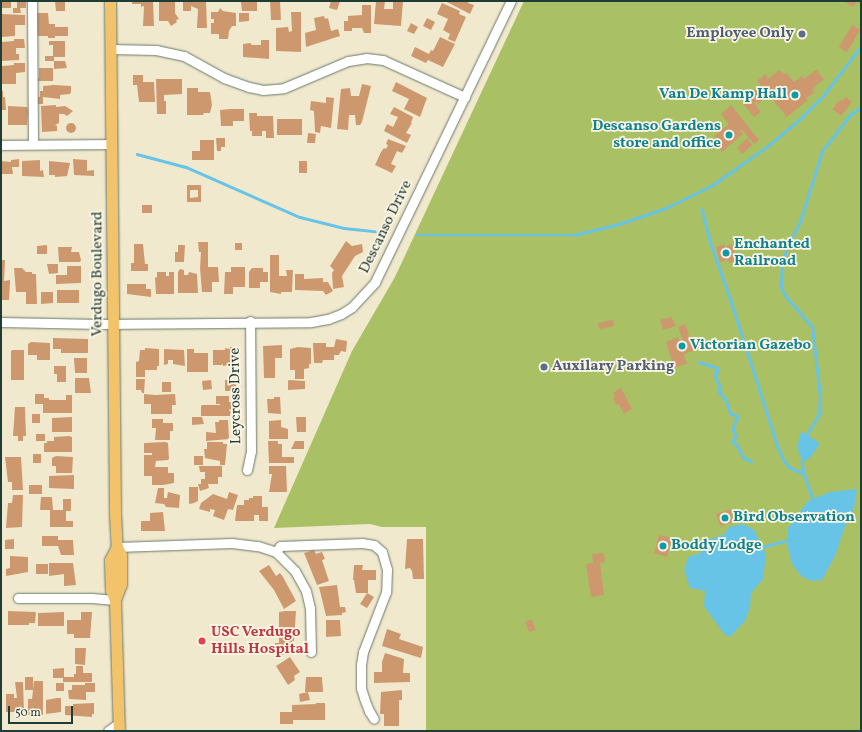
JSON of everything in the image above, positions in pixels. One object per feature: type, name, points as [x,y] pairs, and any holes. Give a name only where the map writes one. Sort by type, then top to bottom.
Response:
[{"type":"main road","name":"Verdugo Boulevard","points":[[110,1],[117,547],[110,560],[111,590],[116,600],[119,727]]},
{"type":"street","points":[[32,1],[33,144]]},
{"type":"street","name":"Descanso Drive","points":[[1,322],[311,322],[328,319],[352,307],[375,282],[390,254],[464,97],[512,1]]},
{"type":"street","points":[[110,49],[156,50],[184,56],[224,78],[249,87],[263,90],[284,88],[348,61],[366,58],[383,60],[464,97]]},
{"type":"street","points":[[1,145],[111,144]]},
{"type":"street","name":"Leycross Drive","points":[[247,470],[251,451],[250,321]]},
{"type":"street","points":[[276,552],[280,546],[366,543],[374,545],[382,552],[387,569],[386,592],[364,652],[361,665],[361,688],[368,711],[374,719]]},
{"type":"street","points":[[117,547],[232,544],[258,546],[276,552],[295,571],[306,591],[310,608],[311,652]]},
{"type":"street","points":[[18,598],[92,598],[116,600]]},
{"type":"street","points":[[108,731],[119,727]]},
{"type":"green space","points":[[524,1],[861,1],[861,731],[426,731],[426,527],[382,527],[370,524],[274,528],[352,351],[395,277]]},
{"type":"water","points":[[803,432],[820,444],[808,460],[802,461],[798,450],[798,443],[800,434]]},
{"type":"water","points":[[857,489],[854,508],[844,529],[836,554],[822,580],[811,581],[801,576],[792,564],[788,548],[788,528],[808,501],[830,492]]},
{"type":"water","points":[[743,524],[754,530],[766,554],[763,579],[751,593],[750,607],[745,621],[730,637],[724,634],[704,606],[705,591],[690,588],[684,570],[688,557],[701,553],[708,540],[725,534],[729,527]]},
{"type":"building","points":[[1,1],[11,1],[11,8],[1,8]]},
{"type":"building","points":[[17,1],[26,1],[26,8],[20,8],[21,13],[13,13],[13,8],[17,8]]},
{"type":"building","points":[[55,1],[65,1],[65,11],[56,11]]},
{"type":"building","points":[[132,1],[153,1],[154,26],[143,26],[144,6],[141,7],[141,4],[132,4]]},
{"type":"building","points":[[159,1],[175,2],[175,13],[179,19],[176,20],[177,22],[171,26],[168,21],[159,21]]},
{"type":"building","points":[[183,1],[206,1],[207,28],[197,28],[198,9],[191,6],[191,11],[183,11]]},
{"type":"building","points":[[270,1],[280,1],[281,20],[271,20]]},
{"type":"building","points":[[331,1],[340,1],[337,10],[329,8]]},
{"type":"building","points":[[376,1],[385,1],[384,9],[393,9],[393,1],[403,1],[401,26],[374,24]]},
{"type":"building","points":[[445,1],[469,1],[468,3],[474,5],[470,14]]},
{"type":"building","points":[[845,1],[857,1],[853,7]]},
{"type":"building","points":[[241,2],[257,2],[257,11],[242,11]]},
{"type":"building","points":[[442,3],[460,11],[459,14],[466,17],[455,42],[448,39],[450,34],[443,30],[448,19],[437,14]]},
{"type":"building","points":[[362,5],[371,5],[371,33],[364,33],[362,28],[352,28],[352,31],[344,31],[344,21],[348,21],[348,16],[362,15]]},
{"type":"building","points":[[220,8],[223,11],[236,13],[236,26],[232,26],[229,31],[228,39],[219,39],[219,34],[211,34],[211,23],[214,23],[214,19],[211,19],[211,12],[218,12]]},
{"type":"building","points":[[291,12],[301,12],[301,52],[276,51],[276,28],[288,27],[289,32],[292,31]]},
{"type":"building","points":[[36,13],[48,13],[49,24],[55,24],[55,27],[68,27],[68,36],[55,36],[55,38],[48,38],[48,36],[37,36]]},
{"type":"building","points":[[239,13],[249,13],[249,21],[239,22]]},
{"type":"building","points":[[1,14],[25,15],[25,25],[15,25],[15,36],[1,37]]},
{"type":"building","points":[[324,16],[325,19],[328,18],[331,31],[338,29],[340,36],[306,47],[305,33],[316,30],[314,18]]},
{"type":"building","points":[[427,18],[435,22],[431,30],[423,26]]},
{"type":"building","points":[[411,23],[418,27],[414,34],[407,31]]},
{"type":"building","points":[[852,25],[860,30],[847,52],[839,47]]},
{"type":"building","points":[[440,37],[455,44],[443,67],[428,60],[426,63],[411,56],[415,47],[429,54],[431,50],[433,51]]},
{"type":"building","points":[[14,39],[24,39],[25,48],[16,48],[16,54],[19,54],[19,60],[1,61],[1,42],[14,41]]},
{"type":"building","points":[[261,40],[269,40],[269,59],[243,57],[243,44],[250,43],[252,45],[261,45]]},
{"type":"building","points":[[49,41],[65,41],[65,57],[54,57],[54,61],[45,61],[45,56],[53,56],[53,45],[49,45]]},
{"type":"building","points":[[54,61],[65,61],[67,68],[54,69]]},
{"type":"building","points":[[14,63],[25,63],[25,72],[16,73],[16,84],[1,84],[2,66],[14,65]]},
{"type":"building","points":[[39,68],[53,68],[53,81],[37,81],[37,78],[39,78]]},
{"type":"building","points":[[779,70],[784,74],[786,73],[794,82],[802,76],[804,79],[816,70],[824,79],[812,89],[815,92],[806,98],[808,100],[787,117],[775,103],[770,94],[758,104],[756,102],[754,103],[761,112],[754,117],[743,104],[752,97],[750,94],[761,85],[757,81],[765,74],[768,79]]},
{"type":"building","points":[[133,75],[143,75],[143,82],[154,82],[155,102],[139,102],[137,85],[133,85]]},
{"type":"building","points":[[156,79],[182,79],[182,94],[164,95],[164,101],[166,101],[166,114],[157,114]]},
{"type":"building","points":[[396,82],[427,98],[420,117],[404,109],[409,99],[392,91]]},
{"type":"building","points":[[362,84],[371,86],[362,122],[360,125],[356,125],[355,115],[349,115],[348,130],[337,129],[341,89],[350,88],[351,96],[359,96]]},
{"type":"building","points":[[43,86],[71,86],[71,92],[70,94],[60,95],[60,99],[43,97],[43,104],[37,104],[37,97],[40,97],[40,91],[43,91]]},
{"type":"building","points":[[187,88],[198,88],[198,92],[210,92],[212,105],[210,113],[204,113],[203,115],[187,115]]},
{"type":"building","points":[[1,91],[3,91],[3,97],[5,97],[6,110],[1,110]]},
{"type":"building","points":[[326,97],[334,98],[331,128],[321,126],[320,133],[315,132],[314,111],[310,110],[311,101],[326,103]]},
{"type":"building","points":[[846,97],[852,102],[841,116],[832,109],[840,100],[842,101]]},
{"type":"building","points":[[56,105],[56,107],[65,106],[73,111],[67,116],[64,114],[59,114],[59,123],[55,125],[57,126],[57,131],[42,132],[41,106]]},
{"type":"building","points":[[731,105],[759,140],[754,144],[742,130],[740,131],[743,134],[722,152],[715,143],[718,140],[714,136],[729,124],[721,114]]},
{"type":"building","points":[[8,106],[27,107],[27,125],[8,125]]},
{"type":"building","points":[[394,107],[413,117],[412,123],[406,133],[411,135],[407,143],[384,131],[387,124],[393,127],[398,117],[390,114]]},
{"type":"building","points":[[244,109],[244,121],[233,121],[233,126],[221,126],[220,110]]},
{"type":"building","points":[[249,113],[257,113],[257,116],[273,116],[274,138],[266,138],[266,131],[262,131],[262,136],[252,136],[252,131],[250,131]]},
{"type":"building","points":[[277,119],[302,119],[302,135],[277,135]]},
{"type":"building","points":[[71,123],[76,128],[71,133],[66,128]]},
{"type":"building","points":[[308,133],[316,134],[315,143],[307,143]]},
{"type":"building","points":[[216,138],[225,138],[225,147],[221,147],[221,151],[217,151]]},
{"type":"building","points":[[747,138],[752,145],[742,154],[737,148]]},
{"type":"building","points":[[388,139],[406,146],[402,153],[397,151],[391,164],[396,166],[392,173],[375,165],[381,152],[384,148],[386,149],[388,145],[386,144]]},
{"type":"building","points":[[200,140],[214,140],[214,160],[192,160],[192,151],[200,151]]},
{"type":"building","points":[[19,159],[19,167],[12,167],[13,174],[1,174],[1,161],[11,162],[11,160]]},
{"type":"building","points":[[73,159],[87,160],[87,171],[94,170],[94,176],[74,175]]},
{"type":"building","points":[[40,160],[40,171],[43,170],[44,177],[22,176],[22,161]]},
{"type":"building","points":[[49,161],[70,163],[67,176],[55,177],[55,175],[49,175]]},
{"type":"building","points":[[299,161],[307,161],[307,173],[299,173]]},
{"type":"building","points":[[187,185],[201,185],[201,202],[187,202]],"holes":[[[190,190],[198,190],[198,197],[190,198]]]},
{"type":"building","points":[[142,205],[152,205],[152,213],[142,213]]},
{"type":"building","points":[[346,241],[352,246],[362,244],[363,252],[355,256],[342,276],[344,287],[333,289],[332,273],[334,270],[330,266]]},
{"type":"building","points":[[198,242],[208,242],[208,267],[218,267],[219,282],[212,282],[212,292],[202,292],[200,268],[201,252],[199,252]]},
{"type":"building","points":[[235,243],[242,243],[242,250],[235,250]]},
{"type":"building","points":[[134,244],[143,244],[145,264],[148,264],[148,271],[131,271],[131,263],[134,263]]},
{"type":"building","name":"Enchanted Railroad","points":[[724,244],[725,247],[732,244],[737,261],[729,263],[728,260],[720,262],[716,247]]},
{"type":"building","points":[[47,245],[47,254],[37,254],[37,246]]},
{"type":"building","points":[[178,245],[185,245],[184,262],[175,262],[175,252],[178,252]]},
{"type":"building","points":[[58,247],[72,247],[71,252],[79,252],[80,262],[59,262]]},
{"type":"building","points":[[270,255],[279,255],[279,276],[287,276],[286,270],[293,270],[292,292],[281,292],[281,294],[270,292]]},
{"type":"building","points":[[1,260],[5,260],[4,281],[10,280],[9,300],[1,300]]},
{"type":"building","points":[[47,264],[58,264],[58,273],[49,274]]},
{"type":"building","points":[[67,266],[81,266],[81,283],[56,284],[56,275],[67,275]]},
{"type":"building","points":[[231,267],[245,267],[245,287],[233,287],[233,294],[224,294],[225,272],[231,272]]},
{"type":"building","points":[[14,268],[22,268],[26,272],[36,274],[37,304],[26,304],[26,292],[16,292]]},
{"type":"building","points":[[252,268],[263,268],[263,272],[268,272],[268,282],[260,282],[260,288],[249,288],[249,272]]},
{"type":"building","points":[[180,269],[184,270],[184,275],[188,275],[189,272],[197,274],[198,293],[178,293],[178,272]]},
{"type":"building","points":[[157,272],[166,272],[166,276],[169,276],[169,272],[174,272],[174,294],[156,294],[155,278],[157,277]]},
{"type":"building","points":[[295,274],[304,274],[304,279],[323,278],[323,282],[328,282],[333,291],[326,295],[323,291],[295,290]]},
{"type":"building","points":[[127,284],[146,284],[146,289],[151,289],[151,297],[127,294]]},
{"type":"building","points":[[57,290],[79,290],[79,303],[57,303]]},
{"type":"building","points":[[41,292],[53,292],[53,303],[41,304]]},
{"type":"building","points":[[671,317],[676,326],[663,330],[660,320]]},
{"type":"building","points":[[613,320],[614,326],[599,329],[598,323]]},
{"type":"building","name":"Victorian Gazebo","points":[[685,324],[690,339],[695,337],[699,349],[684,354],[687,364],[674,368],[666,342],[678,337],[680,342],[683,341],[678,327]]},
{"type":"building","points":[[53,338],[88,339],[88,353],[61,353],[61,349],[53,349]]},
{"type":"building","points":[[336,339],[347,341],[346,352],[341,351],[339,355],[334,355],[334,360],[323,360],[322,363],[314,363],[313,343],[326,343],[326,347],[334,347]]},
{"type":"building","points":[[31,342],[50,343],[50,360],[37,360],[37,355],[28,355],[28,344]]},
{"type":"building","points":[[282,345],[282,358],[275,358],[275,378],[264,378],[263,346]]},
{"type":"building","points":[[230,347],[234,347],[236,364],[223,366],[222,363],[222,365],[213,365],[213,350],[225,350],[225,348],[230,349]]},
{"type":"building","points":[[298,347],[311,348],[311,364],[309,364],[309,368],[304,369],[304,379],[295,379],[295,370],[290,370],[290,349]]},
{"type":"building","points":[[145,348],[159,349],[159,366],[157,366],[157,370],[145,370],[145,377],[136,377],[136,362],[139,361],[140,350],[145,350]]},
{"type":"building","points":[[164,349],[184,350],[185,366],[173,364],[173,360],[168,360],[168,364],[164,365]]},
{"type":"building","points":[[187,349],[194,349],[194,353],[208,353],[208,372],[187,372]]},
{"type":"building","points":[[24,350],[24,380],[11,380],[11,351]]},
{"type":"building","points":[[74,358],[87,358],[87,373],[75,373]]},
{"type":"building","points":[[54,366],[66,366],[66,382],[57,382],[57,374],[54,374]]},
{"type":"building","points":[[75,378],[89,378],[91,393],[75,393]]},
{"type":"building","points":[[136,379],[145,379],[144,393],[142,393],[141,390],[136,390]]},
{"type":"building","points":[[211,380],[212,389],[203,390],[202,381]]},
{"type":"building","points":[[225,380],[236,380],[236,391],[225,391]]},
{"type":"building","points":[[289,380],[305,381],[305,389],[288,390]]},
{"type":"building","points":[[162,382],[171,382],[171,392],[162,392]]},
{"type":"building","points":[[621,388],[632,409],[624,414],[618,403],[616,405],[613,398],[615,397],[613,393]]},
{"type":"building","points":[[35,394],[44,394],[44,398],[49,398],[49,400],[66,400],[66,395],[72,395],[72,413],[43,413],[43,404],[35,404]]},
{"type":"building","points":[[144,394],[175,394],[176,405],[172,405],[172,414],[151,414],[151,404],[144,404]]},
{"type":"building","points":[[216,396],[229,396],[229,402],[232,402],[230,416],[201,416],[202,405],[220,405],[216,404]]},
{"type":"building","points":[[274,397],[280,397],[281,414],[268,413],[267,399],[274,399]]},
{"type":"building","points":[[15,407],[25,407],[26,436],[23,436],[23,441],[18,441],[18,436],[13,436]]},
{"type":"building","points":[[32,414],[40,414],[40,423],[32,423]]},
{"type":"building","points":[[72,417],[72,432],[52,432],[52,418]]},
{"type":"building","points":[[192,417],[202,417],[204,424],[192,425]]},
{"type":"building","points":[[296,417],[306,417],[306,432],[297,432]]},
{"type":"building","points":[[152,419],[163,419],[163,423],[173,423],[173,431],[170,431],[170,440],[155,440],[156,428],[152,428]]},
{"type":"building","points":[[219,420],[228,420],[229,439],[206,441],[206,432],[216,433],[215,422],[219,422]]},
{"type":"building","points":[[281,420],[281,427],[288,429],[288,439],[269,439],[269,421]]},
{"type":"building","points":[[36,434],[45,434],[45,441],[36,441]]},
{"type":"building","points":[[54,437],[72,437],[72,452],[44,452],[44,443],[47,443],[47,441],[54,441]]},
{"type":"building","points":[[268,441],[278,441],[278,444],[282,444],[282,457],[294,457],[294,463],[269,463]]},
{"type":"building","points":[[295,441],[304,441],[304,449],[291,449]]},
{"type":"building","points":[[207,442],[223,442],[223,444],[227,444],[225,465],[220,465],[220,461],[205,458],[204,449],[207,449]]},
{"type":"building","points":[[144,443],[168,443],[169,459],[156,461],[155,467],[168,467],[168,473],[174,473],[174,483],[152,485],[152,476],[144,476],[144,455],[152,455],[152,453],[144,453]]},
{"type":"building","points":[[33,454],[41,454],[41,463],[33,463]]},
{"type":"building","points":[[56,456],[73,457],[72,473],[56,473],[56,466],[52,466],[52,458]]},
{"type":"building","points":[[194,456],[203,456],[203,465],[194,465]]},
{"type":"building","points":[[5,457],[21,457],[23,490],[12,490],[12,482],[8,482]]},
{"type":"building","points":[[199,466],[222,466],[222,477],[218,477],[218,484],[208,484],[209,488],[200,491],[198,484],[201,484],[201,479],[205,479],[205,472],[200,472]]},
{"type":"building","points":[[269,466],[286,466],[287,492],[269,492],[272,474],[269,474]]},
{"type":"building","points":[[74,475],[74,489],[49,488],[49,476]]},
{"type":"building","points":[[29,485],[42,485],[42,494],[29,494]]},
{"type":"building","points":[[189,487],[198,487],[198,501],[189,504]]},
{"type":"building","points":[[158,488],[164,488],[164,498],[167,498],[168,492],[180,495],[179,508],[166,507],[164,504],[155,503]]},
{"type":"building","points":[[229,492],[238,495],[233,510],[228,509],[224,520],[213,516],[215,510],[210,509],[210,512],[199,509],[201,503],[213,494],[227,499]]},
{"type":"building","points":[[13,495],[23,495],[22,527],[6,528],[8,503],[12,503]]},
{"type":"building","points":[[253,496],[262,496],[262,507],[268,507],[268,521],[259,521],[259,515],[254,515],[254,521],[235,521],[237,505],[244,505],[244,500],[249,500],[249,498],[253,498]]},
{"type":"building","points":[[41,497],[52,497],[53,510],[63,510],[63,499],[71,499],[71,511],[66,511],[66,521],[73,521],[73,527],[50,527],[50,510],[40,510]]},
{"type":"building","name":"Bird Observation","points":[[730,509],[734,522],[720,526],[716,514]]},
{"type":"building","points":[[163,512],[165,531],[141,531],[141,521],[150,521],[150,513]]},
{"type":"building","name":"Boddy Lodge","points":[[659,535],[672,538],[667,557],[654,553]]},
{"type":"building","points":[[42,536],[58,536],[58,540],[73,540],[74,555],[61,555],[58,546],[42,546]]},
{"type":"building","points":[[14,539],[14,549],[5,549],[5,540]]},
{"type":"building","points":[[407,539],[423,539],[424,579],[413,579],[410,568],[405,569]]},
{"type":"building","points":[[314,550],[316,554],[322,552],[325,559],[322,560],[329,581],[317,585],[304,553]]},
{"type":"building","points":[[604,553],[605,562],[600,563],[604,595],[591,597],[586,564],[593,563],[592,554]]},
{"type":"building","points":[[10,556],[28,557],[28,572],[6,576],[6,569],[10,568]]},
{"type":"building","points":[[49,563],[73,563],[76,585],[64,586],[64,574],[49,576]]},
{"type":"building","points":[[36,564],[48,564],[48,574],[36,574]]},
{"type":"building","points":[[269,565],[276,576],[280,573],[283,577],[296,601],[284,609],[274,590],[259,571]]},
{"type":"building","points":[[354,565],[363,565],[362,570],[376,570],[376,580],[368,580],[368,593],[356,593],[353,580]]},
{"type":"building","points":[[337,585],[340,607],[345,607],[346,612],[342,613],[342,615],[326,616],[319,587]]},
{"type":"building","points":[[367,593],[374,597],[367,608],[360,604]]},
{"type":"building","points":[[8,611],[36,612],[35,623],[29,623],[29,625],[8,625]]},
{"type":"building","points":[[296,611],[294,641],[292,641],[291,655],[275,655],[275,643],[279,643],[279,612]]},
{"type":"building","points":[[64,612],[64,626],[38,626],[38,613]]},
{"type":"building","points":[[81,612],[92,612],[90,638],[74,638],[74,634],[67,634],[67,620],[81,620]]},
{"type":"building","points":[[531,619],[536,630],[529,632],[525,622]]},
{"type":"building","points":[[326,620],[340,620],[341,636],[326,637]]},
{"type":"building","points":[[387,629],[401,634],[399,639],[423,647],[421,658],[382,646]]},
{"type":"building","points":[[75,648],[86,648],[85,665],[75,664]]},
{"type":"building","points":[[385,653],[404,659],[403,673],[410,673],[410,682],[374,683],[374,672],[382,672],[382,662]]},
{"type":"building","points":[[290,657],[300,672],[294,676],[295,680],[288,685],[276,666]]},
{"type":"building","points":[[76,666],[83,666],[83,673],[92,673],[92,682],[63,682],[63,678],[53,678],[53,669],[64,668],[64,677],[74,677],[74,674],[76,674]]},
{"type":"building","points":[[25,677],[33,677],[33,690],[25,690]]},
{"type":"building","points":[[306,677],[322,677],[323,692],[305,692]]},
{"type":"building","points":[[34,681],[43,681],[43,715],[28,715],[28,699],[32,699]]},
{"type":"building","points":[[15,682],[23,682],[24,712],[6,712],[6,694],[14,694],[14,698],[17,698]]},
{"type":"building","points":[[56,683],[64,683],[64,691],[56,691]]},
{"type":"building","points":[[85,683],[95,683],[95,692],[86,692],[86,700],[69,699],[68,690],[72,690],[72,685],[85,685]]},
{"type":"building","points":[[402,690],[402,700],[399,700],[399,726],[384,726],[384,714],[380,714],[381,692]]},
{"type":"building","points":[[308,692],[310,700],[300,702],[299,694]]},
{"type":"building","points":[[61,698],[61,712],[46,714],[46,700]]},
{"type":"building","points":[[94,703],[94,714],[92,714],[92,717],[65,715],[65,706]]},
{"type":"building","points":[[325,703],[325,720],[293,720],[293,724],[280,724],[280,712],[292,712],[292,705]]},
{"type":"waterway","points":[[417,235],[574,235],[619,224],[666,208],[711,186],[768,146],[800,119],[824,95],[861,46]]},
{"type":"waterway","points":[[807,434],[819,415],[820,397],[812,327],[785,296],[781,288],[782,264],[786,250],[801,219],[822,151],[851,114],[861,107]]},
{"type":"waterway","points":[[137,154],[186,167],[300,217],[344,228],[383,232]]},
{"type":"waterway","points":[[702,209],[711,244],[778,447],[783,459],[789,467],[804,474]]},
{"type":"waterway","points":[[699,362],[717,368],[718,372],[715,375],[720,387],[719,392],[725,398],[731,414],[738,416],[733,429],[736,436],[733,442],[737,445],[744,458],[751,461]]},
{"type":"waterway","points":[[802,461],[804,474],[813,499]]},
{"type":"waterway","points":[[762,547],[788,540]]},
{"type":"place","name":"Employee Only","points":[[802,34]]},
{"type":"place","name":"Van De Kamp Hall","points":[[795,95]]},
{"type":"place","name":"Descanso Gardens store and office","points":[[729,135]]},
{"type":"place","name":"Enchanted Railroad","points":[[726,253]]},
{"type":"place","name":"Victorian Gazebo","points":[[682,346]]},
{"type":"place","name":"Auxilary Parking","points":[[544,367]]},
{"type":"place","name":"Bird Observation","points":[[725,518]]},
{"type":"place","name":"Boddy Lodge","points":[[663,546]]},
{"type":"place","name":"USC Verdugo Hills Hospital","points":[[202,641]]}]
